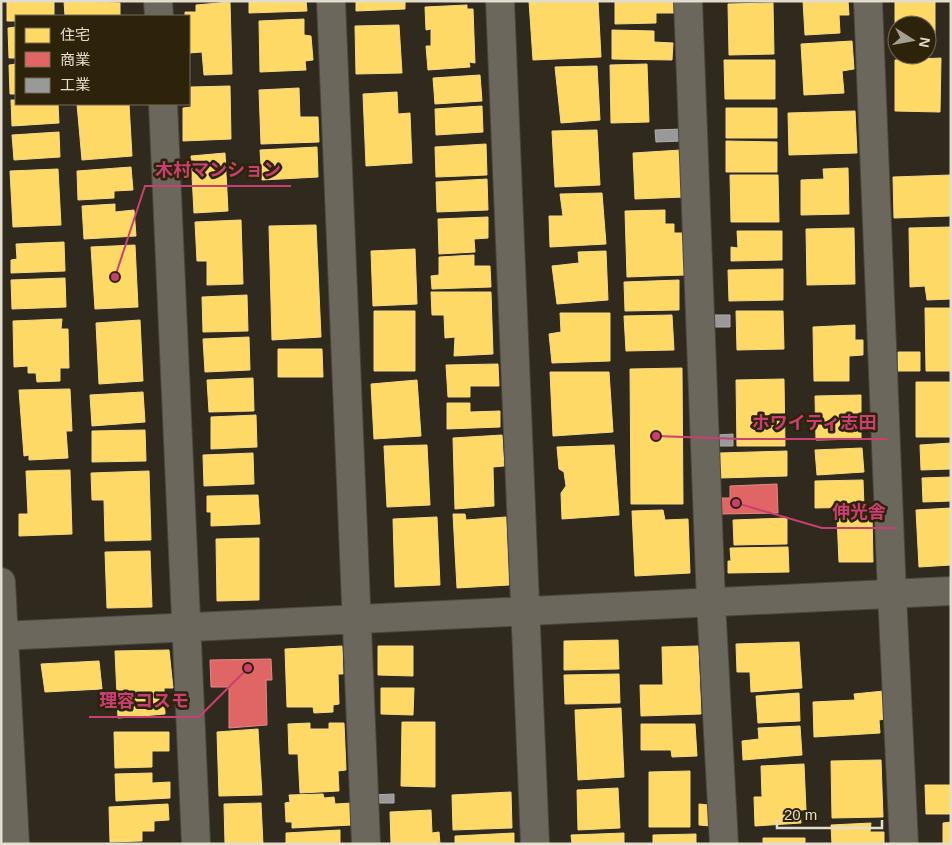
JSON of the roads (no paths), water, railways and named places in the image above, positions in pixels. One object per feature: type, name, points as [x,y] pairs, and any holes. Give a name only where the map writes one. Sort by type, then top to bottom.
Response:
[{"type":"street","points":[[158,1],[159,15]]},
{"type":"street","points":[[331,1],[366,844]]},
{"type":"street","points":[[500,1],[535,844]]},
{"type":"street","points":[[688,1],[711,602],[724,844]]},
{"type":"street","points":[[868,1],[904,844]]},
{"type":"street","points":[[163,105],[188,627],[196,844]]},
{"type":"street","points":[[1,582],[15,844]]},
{"type":"street","points":[[3,636],[951,591]]},
{"type":"place","name":"木村マンション","points":[[115,277]]},
{"type":"place","name":"ホワイティ志田","points":[[656,436]]},
{"type":"place","name":"伸光舎","points":[[736,503]]},
{"type":"place","name":"理容コスモ","points":[[248,668]]}]
